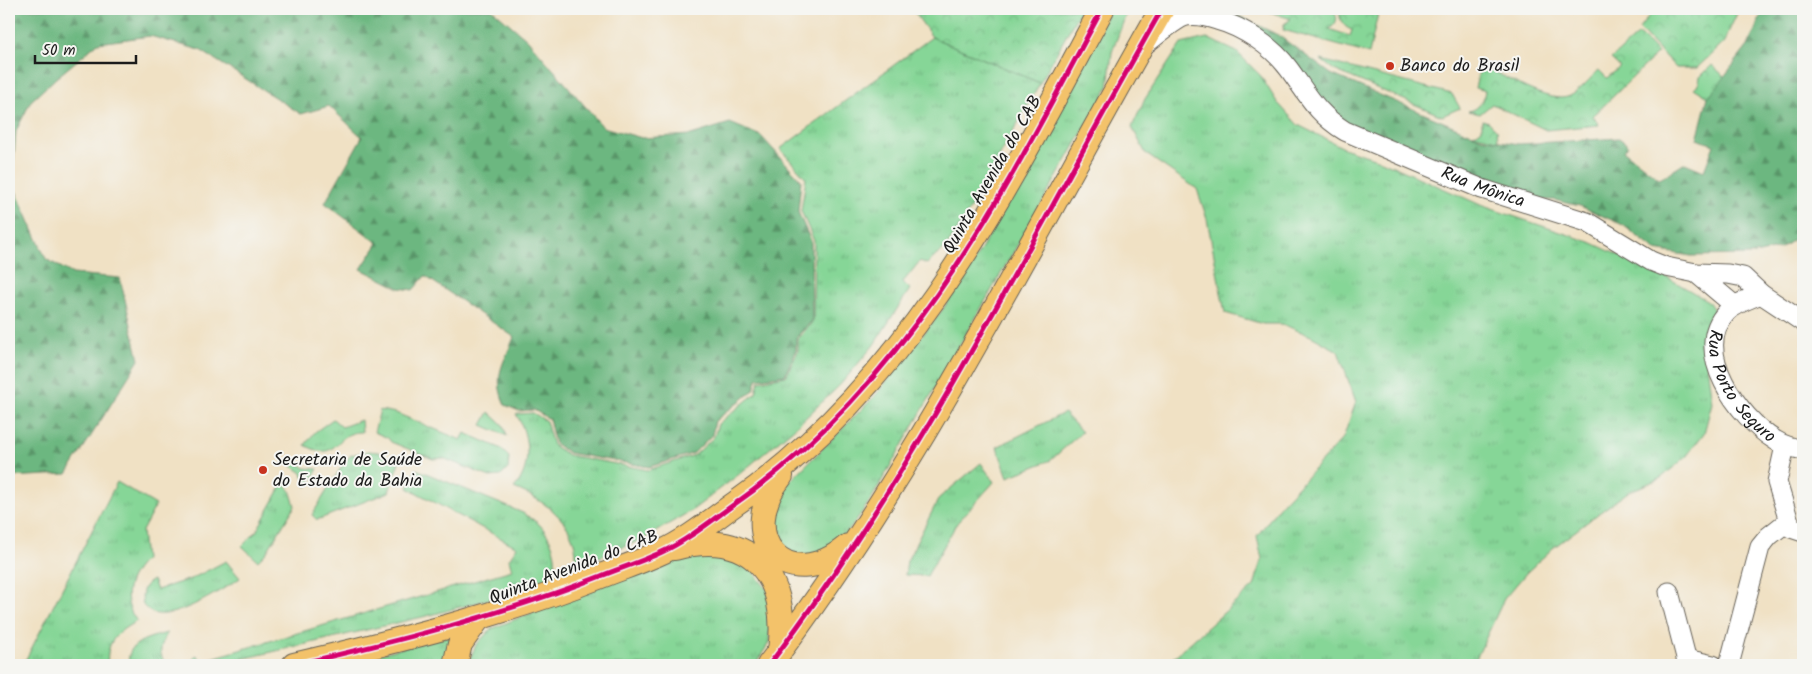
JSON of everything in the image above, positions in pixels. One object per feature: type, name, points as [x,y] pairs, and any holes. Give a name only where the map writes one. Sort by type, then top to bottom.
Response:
[{"type":"main road","name":"Quinta Avenida do CAB","points":[[294,665],[478,619],[542,599],[664,551],[762,485],[796,457],[848,406],[917,323],[943,287],[993,211],[1102,9]]},
{"type":"main road","points":[[774,659],[861,536],[930,425],[1051,212],[1162,9]]},
{"type":"main road","points":[[796,457],[776,484],[764,506],[762,520],[764,534],[769,547],[779,558],[790,564],[818,565],[832,560],[861,536]]},
{"type":"main road","points":[[664,551],[710,542],[728,545],[745,552],[761,566],[774,584],[780,601],[782,619],[774,659]]},
{"type":"main road","points":[[455,665],[460,644],[478,619]]},
{"type":"street","name":"Rua Mônica","points":[[1139,49],[1185,16],[1204,16],[1221,21],[1255,38],[1288,67],[1316,109],[1328,121],[1345,131],[1482,189],[1587,222],[1651,261],[1680,271],[1696,274],[1728,274],[1742,277],[1761,294],[1803,322]]},
{"type":"street","name":"Rua Porto Seguro","points":[[1696,274],[1734,306]]},
{"type":"street","name":"Rua Porto Seguro","points":[[1761,294],[1734,306],[1720,322],[1714,335],[1712,347],[1718,372],[1736,401],[1772,439],[1785,446],[1803,450]]},
{"type":"street","points":[[1729,665],[1760,548],[1769,536],[1796,526],[1777,482],[1785,446]]},
{"type":"street","points":[[1669,592],[1687,662],[1713,665]]},
{"type":"green space","points":[[9,9],[492,9],[527,39],[603,127],[642,138],[691,135],[730,123],[761,136],[801,180],[798,212],[811,241],[812,321],[796,338],[796,351],[785,375],[757,379],[754,390],[715,421],[712,435],[694,453],[649,467],[569,453],[555,444],[549,419],[534,410],[519,411],[505,405],[501,395],[499,377],[503,362],[514,337],[425,276],[413,290],[399,288],[361,269],[378,243],[325,203],[362,137],[329,106],[301,114],[200,50],[150,36],[98,43],[31,101],[16,131],[12,182],[46,259],[73,274],[120,278],[139,360],[67,474],[9,477]]},
{"type":"green space","points":[[912,9],[1081,9],[1040,83],[932,37]]},
{"type":"green space","points":[[1110,9],[1128,9],[1112,52],[1108,88],[870,501],[834,551],[807,561],[775,542],[773,506],[786,485],[875,396],[943,309],[982,248]]},
{"type":"green space","points":[[1200,9],[1224,9],[1278,35],[1331,74],[1481,138],[1519,144],[1619,138],[1628,145],[1624,151],[1660,179],[1685,163],[1704,171],[1714,145],[1697,139],[1708,97],[1748,46],[1764,9],[1803,9],[1803,233],[1781,248],[1751,255],[1691,256],[1655,250],[1623,225],[1580,206],[1554,200],[1511,200],[1345,131],[1287,67]]},
{"type":"green space","points":[[1261,9],[1329,9],[1335,14],[1336,22],[1329,29],[1350,36],[1352,30],[1342,22],[1339,9],[1379,9],[1369,54],[1283,30],[1284,24],[1291,19]]},
{"type":"green space","points":[[1654,9],[1739,9],[1724,42],[1697,68],[1676,68],[1639,29]]},
{"type":"green space","points":[[1639,34],[1658,53],[1593,116],[1599,125],[1546,130],[1492,104],[1480,114],[1468,111],[1478,107],[1484,95],[1485,91],[1475,88],[1481,64],[1525,88],[1550,97],[1561,98],[1574,94],[1599,70],[1607,78],[1620,67],[1611,59]]},
{"type":"green space","points":[[932,37],[1040,83],[971,208],[947,246],[927,264],[920,261],[903,282],[910,289],[873,346],[840,385],[800,423],[742,472],[694,509],[645,538],[576,567],[576,552],[573,539],[567,527],[550,508],[539,500],[514,488],[524,472],[527,452],[524,432],[516,414],[533,413],[546,421],[553,445],[568,455],[648,470],[695,455],[714,437],[718,424],[756,393],[759,381],[786,376],[798,351],[798,339],[813,321],[814,241],[801,211],[806,178],[780,149]]},
{"type":"green space","points":[[1207,38],[1237,52],[1260,75],[1277,102],[1298,125],[1346,149],[1377,159],[1483,206],[1590,242],[1670,279],[1708,301],[1714,310],[1704,340],[1712,403],[1704,433],[1686,457],[1661,478],[1628,492],[1553,548],[1527,572],[1504,599],[1477,657],[1471,665],[1165,665],[1254,586],[1262,559],[1257,536],[1279,507],[1343,438],[1356,402],[1338,351],[1311,336],[1282,324],[1263,324],[1225,313],[1207,219],[1197,189],[1146,154],[1132,127],[1145,99],[1181,44]]},
{"type":"green space","points":[[1321,60],[1452,94],[1460,108],[1442,116],[1334,70]]},
{"type":"green space","points":[[1712,65],[1725,77],[1708,97],[1694,88],[1699,83],[1700,77]]},
{"type":"green space","points":[[1482,120],[1489,122],[1497,130],[1498,140],[1471,134],[1477,133],[1482,129]]},
{"type":"green space","points":[[380,410],[396,413],[461,440],[465,433],[500,448],[509,457],[508,469],[501,476],[490,477],[443,458],[433,459],[391,442],[388,438],[374,432]]},
{"type":"green space","points":[[489,412],[503,425],[507,436],[482,425]]},
{"type":"green space","points":[[1064,413],[1082,432],[1051,460],[1008,477],[997,447]]},
{"type":"green space","points":[[333,419],[342,427],[361,420],[362,432],[346,436],[335,446],[324,451],[305,445],[315,432]]},
{"type":"green space","points":[[368,451],[378,452],[399,462],[389,492],[317,520],[312,515],[345,461],[351,455]]},
{"type":"green space","points":[[295,461],[305,468],[318,469],[307,487],[302,473],[292,466]]},
{"type":"green space","points":[[981,463],[994,482],[957,523],[927,576],[905,575],[907,561],[939,498]]},
{"type":"green space","points":[[416,469],[523,513],[537,523],[545,531],[555,556],[553,572],[548,579],[541,585],[431,615],[216,665],[187,665],[197,655],[202,661],[512,570],[509,559],[517,547],[408,488]]},
{"type":"green space","points":[[117,482],[156,505],[142,531],[145,560],[134,574],[128,589],[129,605],[137,621],[114,638],[109,650],[108,665],[23,665]]},
{"type":"green space","points":[[284,482],[290,490],[295,506],[266,553],[258,561],[242,546],[256,532]]},
{"type":"green space","points":[[707,550],[748,565],[770,593],[769,643],[755,665],[467,665],[476,645],[491,629],[674,557]]},
{"type":"green space","points":[[226,561],[240,578],[201,601],[168,614],[154,613],[143,605],[143,590],[149,582],[153,580],[157,590],[193,578]]},
{"type":"green space","points":[[167,633],[161,654],[162,658],[169,665],[129,665],[129,657],[135,646],[146,639]]},
{"type":"green space","points":[[453,635],[442,665],[336,665]]},
{"type":"cycle path","points":[[294,665],[411,637],[488,615],[564,590],[647,558],[672,547],[700,529],[798,454],[853,400],[903,341],[948,278],[1028,146],[1102,9]]},
{"type":"cycle path","points":[[769,665],[825,587],[878,508],[928,426],[1023,260],[1162,9]]},
{"type":"place","name":"Banco do Brasil","points":[[1390,66]]},
{"type":"place","name":"Secretaria de Saúde do Estado da Bahia","points":[[263,470]]}]
